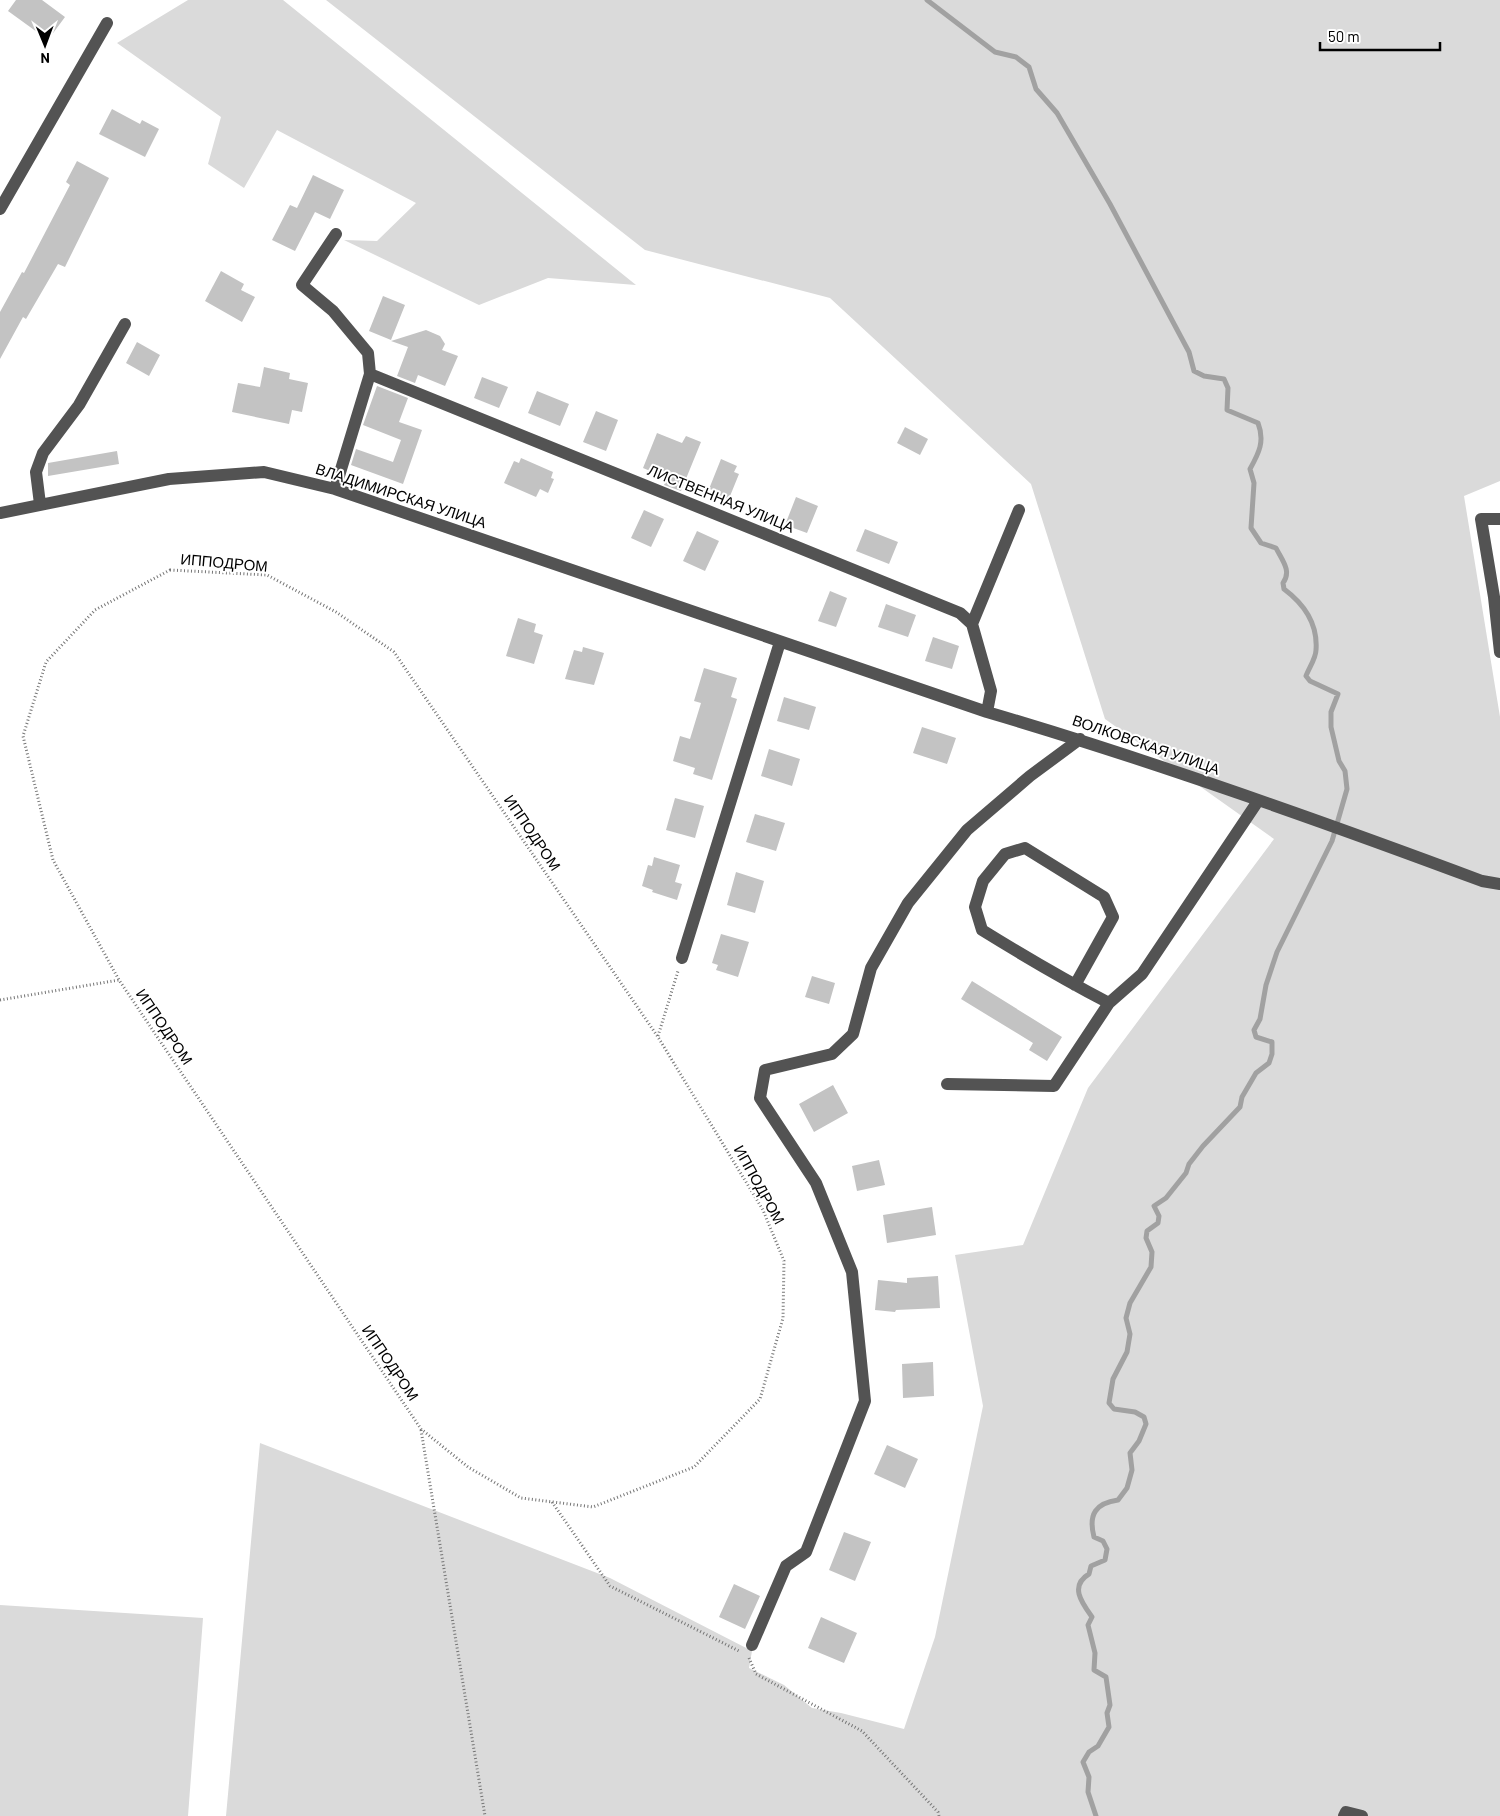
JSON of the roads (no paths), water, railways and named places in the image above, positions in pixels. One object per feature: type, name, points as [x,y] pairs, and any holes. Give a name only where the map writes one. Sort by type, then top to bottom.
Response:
[{"type":"street","points":[[0,209],[107,23]]},
{"type":"street","points":[[335,489],[370,374],[368,353],[333,311],[302,285],[336,234]]},
{"type":"street","points":[[40,504],[36,472],[43,453],[79,405],[124,324]]},
{"type":"street","name":"ЛИСТВЕННАЯ УЛИЦА","points":[[370,374],[960,613],[972,624]]},
{"type":"street","name":"ВЛАДИМИРСКАЯ УЛИЦА","points":[[0,514],[40,504],[169,479],[264,472],[335,489],[780,642]]},
{"type":"street","points":[[987,712],[991,691],[972,624],[1019,510]]},
{"type":"street","points":[[1500,519],[1481,519],[1497,596],[1500,652]]},
{"type":"street","points":[[682,958],[780,642]]},
{"type":"street","name":"ВОЛКОВСКАЯ УЛИЦА","points":[[780,642],[987,712],[1080,739],[1258,801],[1326,822],[1482,881],[1500,884]]},
{"type":"street","points":[[752,1645],[786,1566],[806,1552],[865,1401],[852,1272],[816,1183],[760,1098],[765,1070],[832,1054],[853,1034],[871,968],[908,903],[967,830],[1030,776],[1080,739]]},
{"type":"street","points":[[947,1084],[1054,1086],[1109,1003],[1142,974],[1258,801]]},
{"type":"street","points":[[1075,985],[1113,917],[1104,897],[1025,848],[1006,854],[983,881],[976,907],[982,930],[1075,985],[1109,1003]]},
{"type":"street","points":[[1344,1816],[1346,1812],[1362,1816]]},
{"type":"waterway","points":[[927,0],[995,52],[1016,57],[1029,67],[1036,89],[1057,113],[1110,204],[1189,352],[1194,371],[1204,376],[1224,379],[1228,388],[1227,410],[1258,423],[1261,436],[1260,447],[1250,469],[1254,483],[1251,528],[1261,543],[1276,548],[1287,574],[1283,583],[1284,589],[1298,601],[1312,623],[1315,632],[1316,653],[1306,676],[1310,681],[1338,694],[1331,712],[1331,727],[1339,761],[1345,771],[1347,789],[1332,841],[1277,952],[1266,985],[1260,1019],[1254,1030],[1256,1037],[1272,1042],[1272,1054],[1269,1063],[1256,1073],[1242,1097],[1240,1107],[1203,1146],[1189,1164],[1186,1173],[1166,1198],[1154,1206],[1159,1216],[1158,1223],[1147,1231],[1146,1238],[1152,1252],[1151,1267],[1130,1303],[1126,1318],[1130,1334],[1127,1352],[1113,1379],[1109,1403],[1114,1409],[1135,1412],[1144,1417],[1146,1424],[1139,1441],[1130,1453],[1132,1470],[1127,1488],[1118,1500],[1099,1507],[1093,1516],[1092,1529],[1094,1537],[1103,1541],[1107,1549],[1105,1560],[1091,1566],[1089,1574],[1083,1579],[1079,1589],[1081,1600],[1092,1617],[1088,1625],[1095,1653],[1094,1670],[1106,1677],[1110,1705],[1107,1713],[1109,1727],[1098,1746],[1089,1752],[1083,1762],[1089,1777],[1088,1792],[1096,1816]]}]
